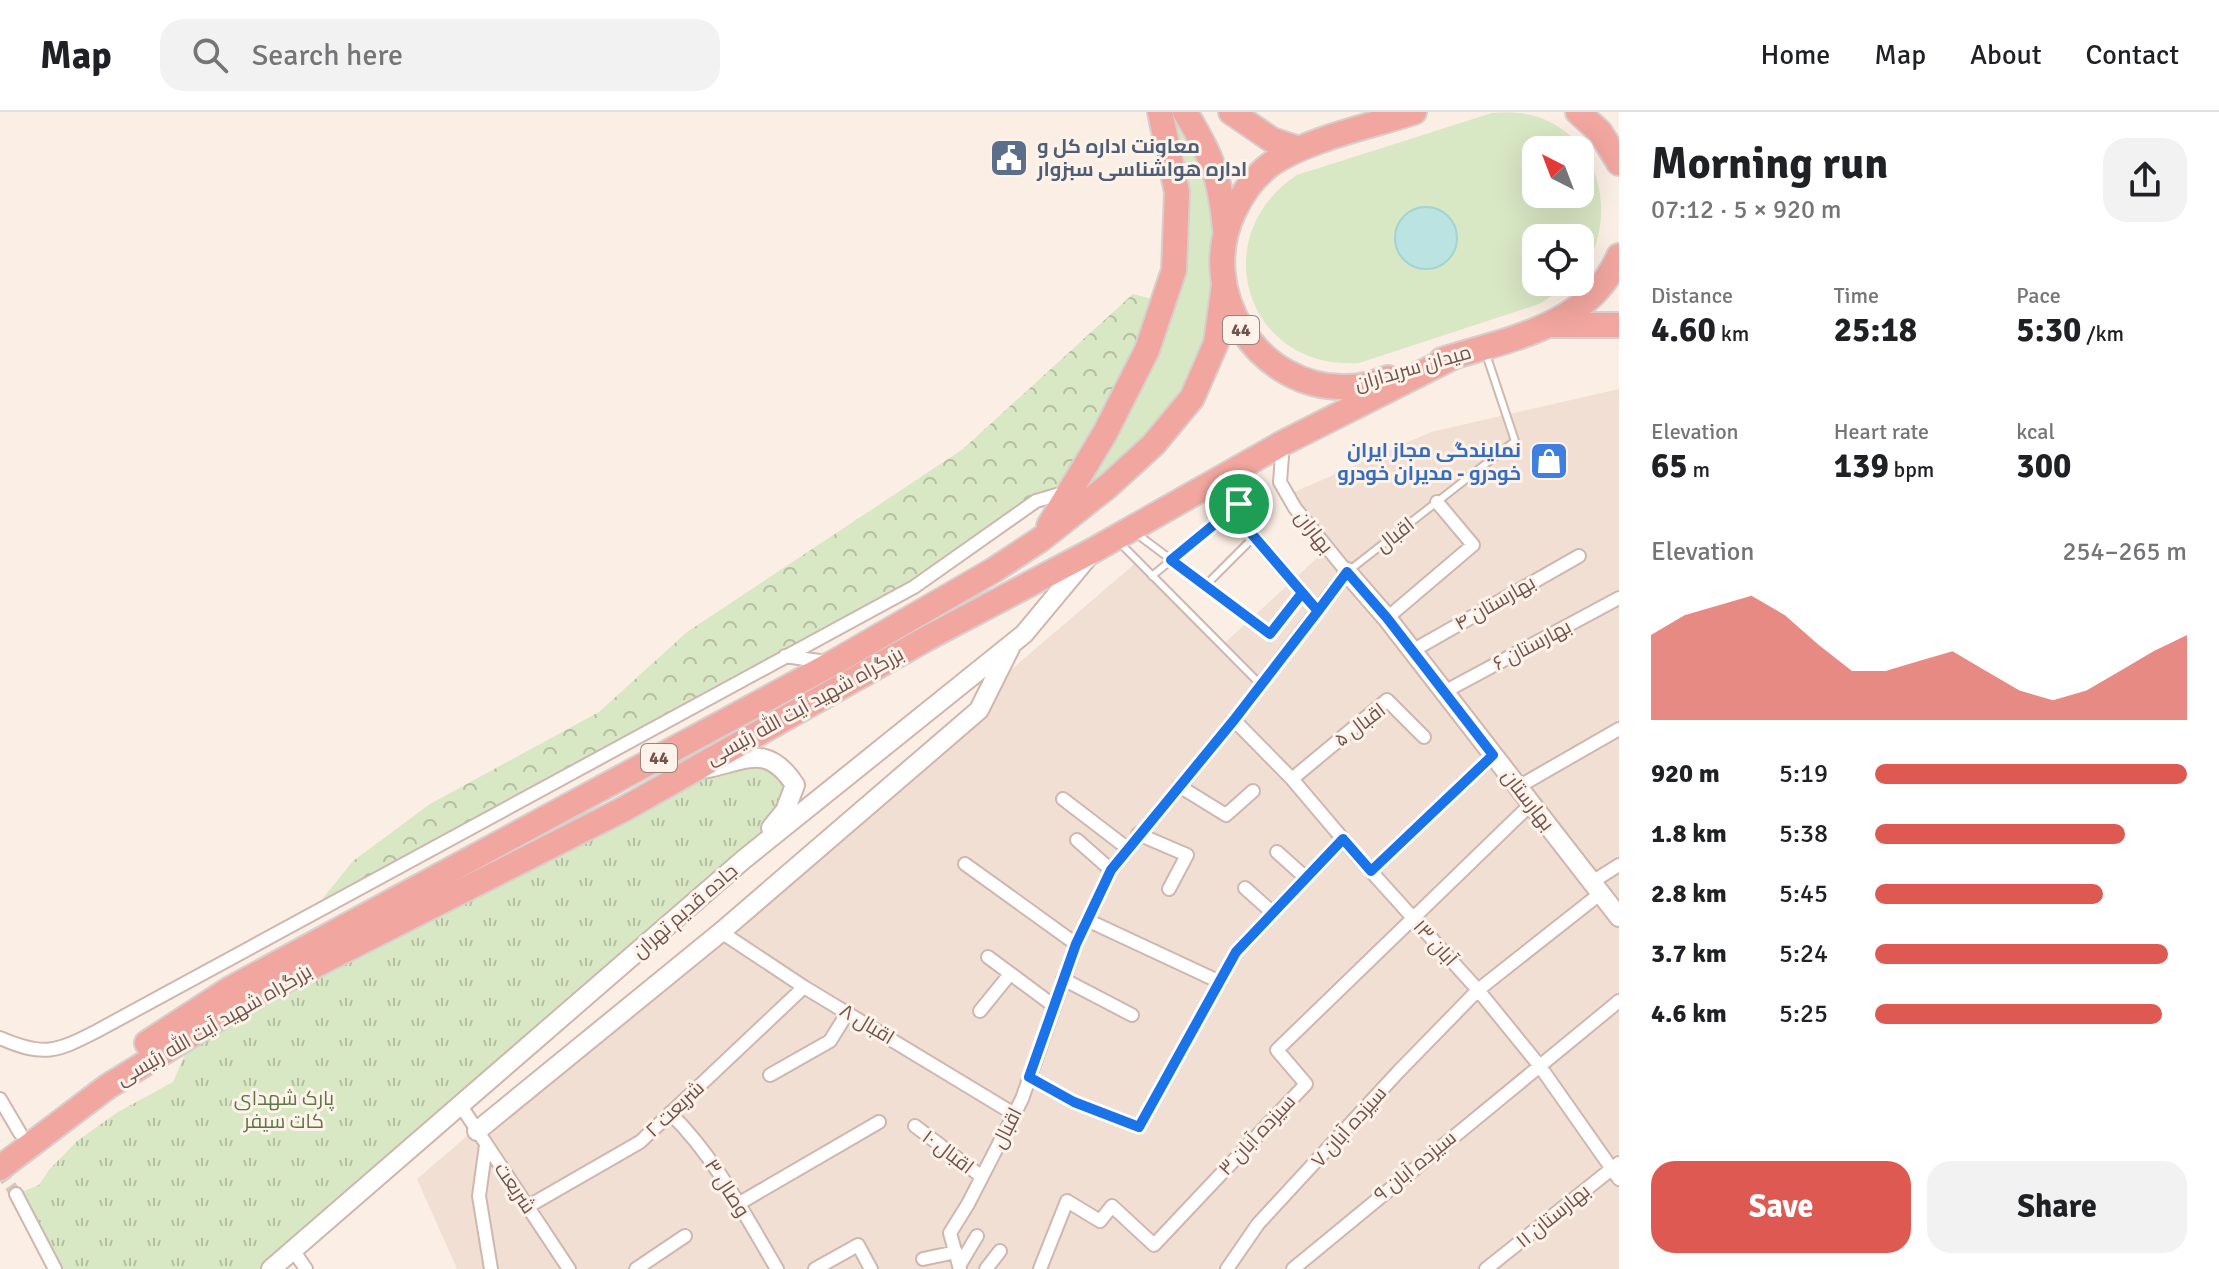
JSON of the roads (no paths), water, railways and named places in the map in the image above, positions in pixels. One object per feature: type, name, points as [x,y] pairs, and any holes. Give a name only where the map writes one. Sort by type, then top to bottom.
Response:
[{"type":"highway","points":[[1041,539],[1105,433],[1147,350],[1174,270],[1177,192],[1160,112]]},
{"type":"highway","points":[[1185,112],[1213,161],[1221,187],[1226,234]]},
{"type":"highway","points":[[1231,112],[1272,140],[1299,149]]},
{"type":"highway","name":"میدان سربداران","points":[[1414,112],[1299,149],[1259,175],[1238,202],[1226,234],[1222,268],[1224,285],[1234,317],[1253,346],[1279,368],[1310,382],[1344,388],[1363,386],[1483,347],[1548,325],[1579,308],[1605,282],[1619,256]]},
{"type":"highway","points":[[1578,112],[1600,132],[1619,163]]},
{"type":"highway","name":"بزرگراه شهید آیت الله رئیسی","points":[[0,1168],[107,1087],[195,1031],[983,577],[1041,539],[1108,486],[1153,445],[1192,398],[1216,343],[1224,285]]},
{"type":"highway","name":"44","points":[[1548,325],[1619,325]]},
{"type":"highway","name":"بزرگراه شهید آیت الله رئیسی","points":[[0,1149],[110,1067],[230,989],[624,809],[1283,443],[1455,356]]},
{"type":"main road","name":"جاده قدیم تهران","points":[[271,1269],[743,860],[1024,634],[1094,550]]},
{"type":"main road","name":"بهارستان","points":[[1347,572],[1387,618],[1619,917]]},
{"type":"main road","points":[[481,1138],[979,710],[1014,642]]},
{"type":"main road","points":[[687,773],[760,756],[782,766],[795,785],[785,811],[743,860]]},
{"type":"street","name":"بهاران","points":[[1283,443],[1280,482],[1295,508],[1347,572]]},
{"type":"street","points":[[1231,473],[1244,525],[1318,611]]},
{"type":"street","points":[[0,1038],[25,1049],[61,1050],[914,587],[1036,501],[1070,491]]},
{"type":"street","points":[[1387,618],[1473,545],[1437,502]]},
{"type":"street","name":"بهارستان ۴","points":[[1412,651],[1579,556]]},
{"type":"street","name":"اقبال","points":[[960,1268],[950,1233],[1014,1114],[1076,944],[1111,870],[1234,720],[1347,572]]},
{"type":"street","name":"بهارستان ۶","points":[[1444,692],[1619,598]]},
{"type":"street","points":[[785,656],[833,663]]},
{"type":"street","name":"اقبال ۵","points":[[1292,779],[1387,700],[1424,737]]},
{"type":"street","name":"۱۳ آبان","points":[[1234,720],[1292,779],[1478,990],[1539,1065],[1617,1170]]},
{"type":"street","points":[[1518,787],[1619,729]]},
{"type":"street","points":[[1371,871],[1493,755]]},
{"type":"street","points":[[1179,786],[1226,815],[1253,791]]},
{"type":"street","points":[[1063,799],[1127,848]]},
{"type":"street","points":[[1412,918],[1531,804]]},
{"type":"street","points":[[1138,834],[1187,855],[1169,889]]},
{"type":"street","points":[[1029,1077],[1074,1102],[1139,1127],[1236,952],[1343,839]]},
{"type":"street","points":[[1077,840],[1111,870]]},
{"type":"street","points":[[1277,852],[1306,878]]},
{"type":"street","points":[[965,864],[1076,944]]},
{"type":"street","name":"سیزده آبان ۷","points":[[1227,1269],[1258,1224],[1399,1071],[1478,990],[1619,865]]},
{"type":"street","points":[[1245,888],[1273,913]]},
{"type":"street","name":"سیزده آبان ۳","points":[[1040,1269],[1067,1201],[1100,1221],[1112,1206],[1154,1245],[1306,1084],[1277,1050],[1412,918]]},
{"type":"street","points":[[1087,920],[1220,982]]},
{"type":"street","name":"اقبال ۸","points":[[721,932],[804,987],[1014,1114]]},
{"type":"street","points":[[988,957],[1054,1006]]},
{"type":"street","points":[[980,1011],[1010,974]]},
{"type":"street","points":[[1063,979],[1132,1015]]},
{"type":"street","name":"شریعت ۲","points":[[527,1207],[640,1142],[804,987]]},
{"type":"street","name":"سیزده آبان ۹","points":[[1293,1269],[1619,1001]]},
{"type":"street","points":[[770,1075],[830,1041],[848,1012]]},
{"type":"street","points":[[0,1099],[20,1133]]},
{"type":"street","name":"شریعت","points":[[461,1106],[569,1269]]},
{"type":"street","name":"وصال ۳","points":[[670,1113],[691,1134],[777,1269]]},
{"type":"street","points":[[738,1204],[879,1122]]},
{"type":"street","name":"اقبال ۱۰","points":[[915,1126],[982,1177]]},
{"type":"street","points":[[481,1138],[479,1196],[491,1269]]},
{"type":"street","name":"بهارستان ۱۱","points":[[1486,1269],[1617,1170]]},
{"type":"street","points":[[16,1194],[55,1269]]},
{"type":"street","points":[[636,1269],[685,1236]]},
{"type":"street","points":[[960,1268],[977,1236]]},
{"type":"street","points":[[815,1269],[858,1245],[871,1269]]},
{"type":"street","points":[[293,1250],[306,1269]]},
{"type":"street","points":[[986,1269],[1000,1251]]},
{"type":"street","points":[[923,1259],[956,1252]]},
{"type":"lane","name":"اقبال","points":[[1347,572],[1515,441],[1483,347]]},
{"type":"lane","points":[[1152,576],[1239,504]]},
{"type":"lane","points":[[1123,534],[1171,560],[1270,634],[1302,593]]},
{"type":"lane","points":[[1123,534],[1152,576],[1261,685]]},
{"type":"lane","points":[[1205,586],[1254,537]]},
{"type":"water","points":[[1426,207],[1438,209],[1448,216],[1455,226],[1455,250],[1448,260],[1438,267],[1426,269],[1414,267],[1404,260],[1397,250],[1395,238],[1397,226],[1404,216],[1414,209]]},
{"type":"tunnel","points":[[0,1171],[16,1194]]},
{"type":"place","name":"معاونت اداره کل و اداره هواشناسی سبزوار","points":[[1009,158]]},
{"type":"place","name":"نمایندگی مجاز ایران خودرو - مدیران خودرو","points":[[1549,461]]},
{"type":"park label","name":"پارک شهدای کات سیفر","points":[[284,1110]]}]
